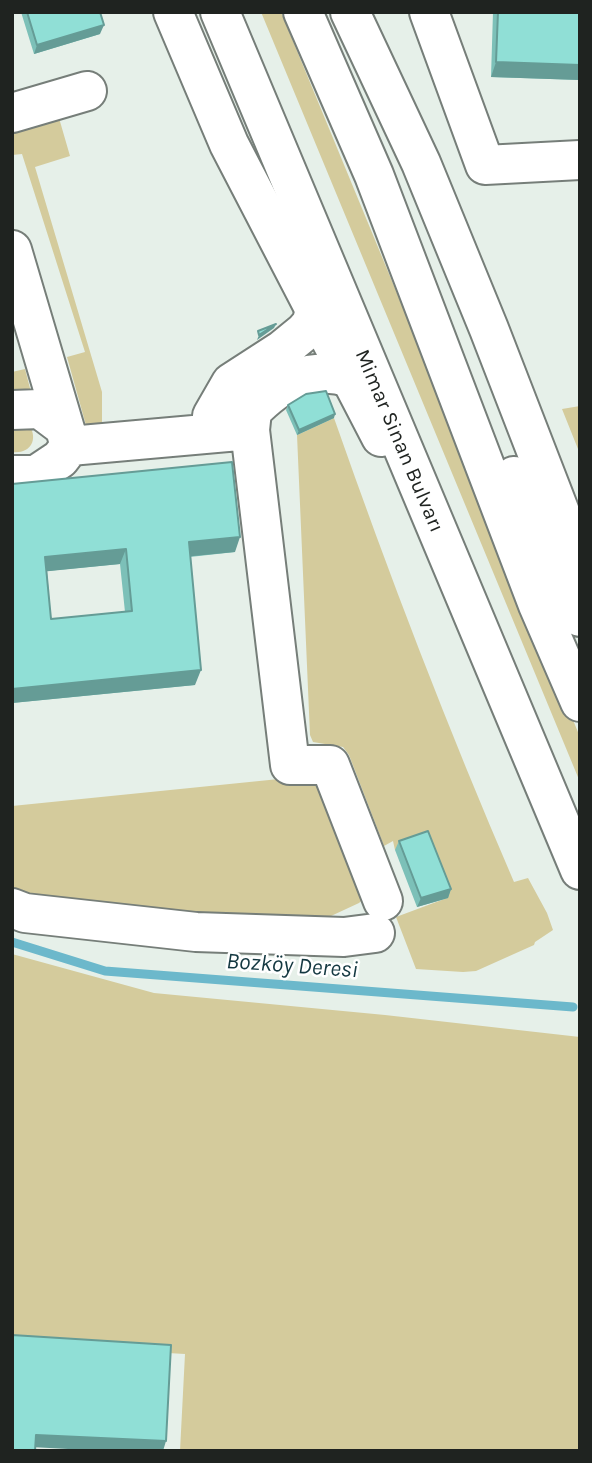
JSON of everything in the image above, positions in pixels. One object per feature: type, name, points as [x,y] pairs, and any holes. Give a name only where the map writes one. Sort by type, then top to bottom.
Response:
[{"type":"main road","points":[[173,12],[229,144],[316,308],[482,640]]},
{"type":"main road","name":"Mimar Sinan Bulvarı","points":[[220,12],[580,870]]},
{"type":"main road","points":[[303,12],[373,175],[580,617]]},
{"type":"main road","points":[[350,12],[421,163],[580,564]]},
{"type":"main road","points":[[429,12],[485,165],[580,160]]},
{"type":"main road","points":[[12,113],[86,91]]},
{"type":"main road","points":[[373,175],[538,605],[580,702]]},
{"type":"main road","points":[[12,250],[67,437],[60,459],[36,475],[12,475]]},
{"type":"main road","points":[[211,433],[212,416],[232,383],[304,332],[312,324],[316,308]]},
{"type":"main road","points":[[12,908],[25,913],[196,932],[344,937],[379,917],[330,765],[290,765],[250,430],[251,411],[271,392],[300,376],[335,373],[351,378]]},
{"type":"main road","points":[[12,410],[40,409],[67,437],[250,430]]},
{"type":"shaded area","points":[[261,12],[281,12],[580,737],[580,782]]},
{"type":"shaded area","points":[[59,118],[70,156],[35,167],[102,392],[102,434],[89,436],[67,357],[85,352],[22,154],[12,155],[12,131]]},
{"type":"shaded area","points":[[25,369],[32,396],[12,390],[12,372]]},
{"type":"shaded area","points":[[580,406],[580,454],[562,409]]},
{"type":"shaded area","points":[[334,418],[420,652],[514,882],[528,878],[553,930],[534,945],[476,971],[416,969],[396,917],[447,898],[425,840],[395,850],[393,841],[384,846],[349,755],[343,747],[313,742],[310,735],[297,435]]},
{"type":"shaded area","points":[[12,421],[30,426],[33,441],[24,451],[12,452]]},
{"type":"shaded area","points":[[279,779],[316,780],[365,897],[359,903],[331,916],[263,922],[12,896],[12,806]]},
{"type":"shaded area","points":[[12,954],[154,993],[580,1037],[580,1451],[180,1451],[185,1354],[12,1344]]},
{"type":"building","points":[[27,12],[100,12],[104,25],[37,45]]},
{"type":"building","points":[[498,12],[580,12],[580,65],[496,62]]},
{"type":"building","points":[[276,324],[259,335],[258,331]]},
{"type":"building","points":[[326,391],[335,414],[299,430],[288,405],[306,394]]},
{"type":"building","points":[[232,462],[240,537],[189,542],[201,670],[12,689],[12,484]],"holes":[[[126,549],[132,611],[51,619],[45,557]]]},
{"type":"building","points":[[428,831],[451,889],[421,898],[399,841]]},
{"type":"building","points":[[12,1335],[171,1345],[166,1441],[36,1435],[35,1451],[12,1451]]},
{"type":"waterway","name":"Bozköy Deresi","points":[[12,942],[105,971],[573,1007]]}]
